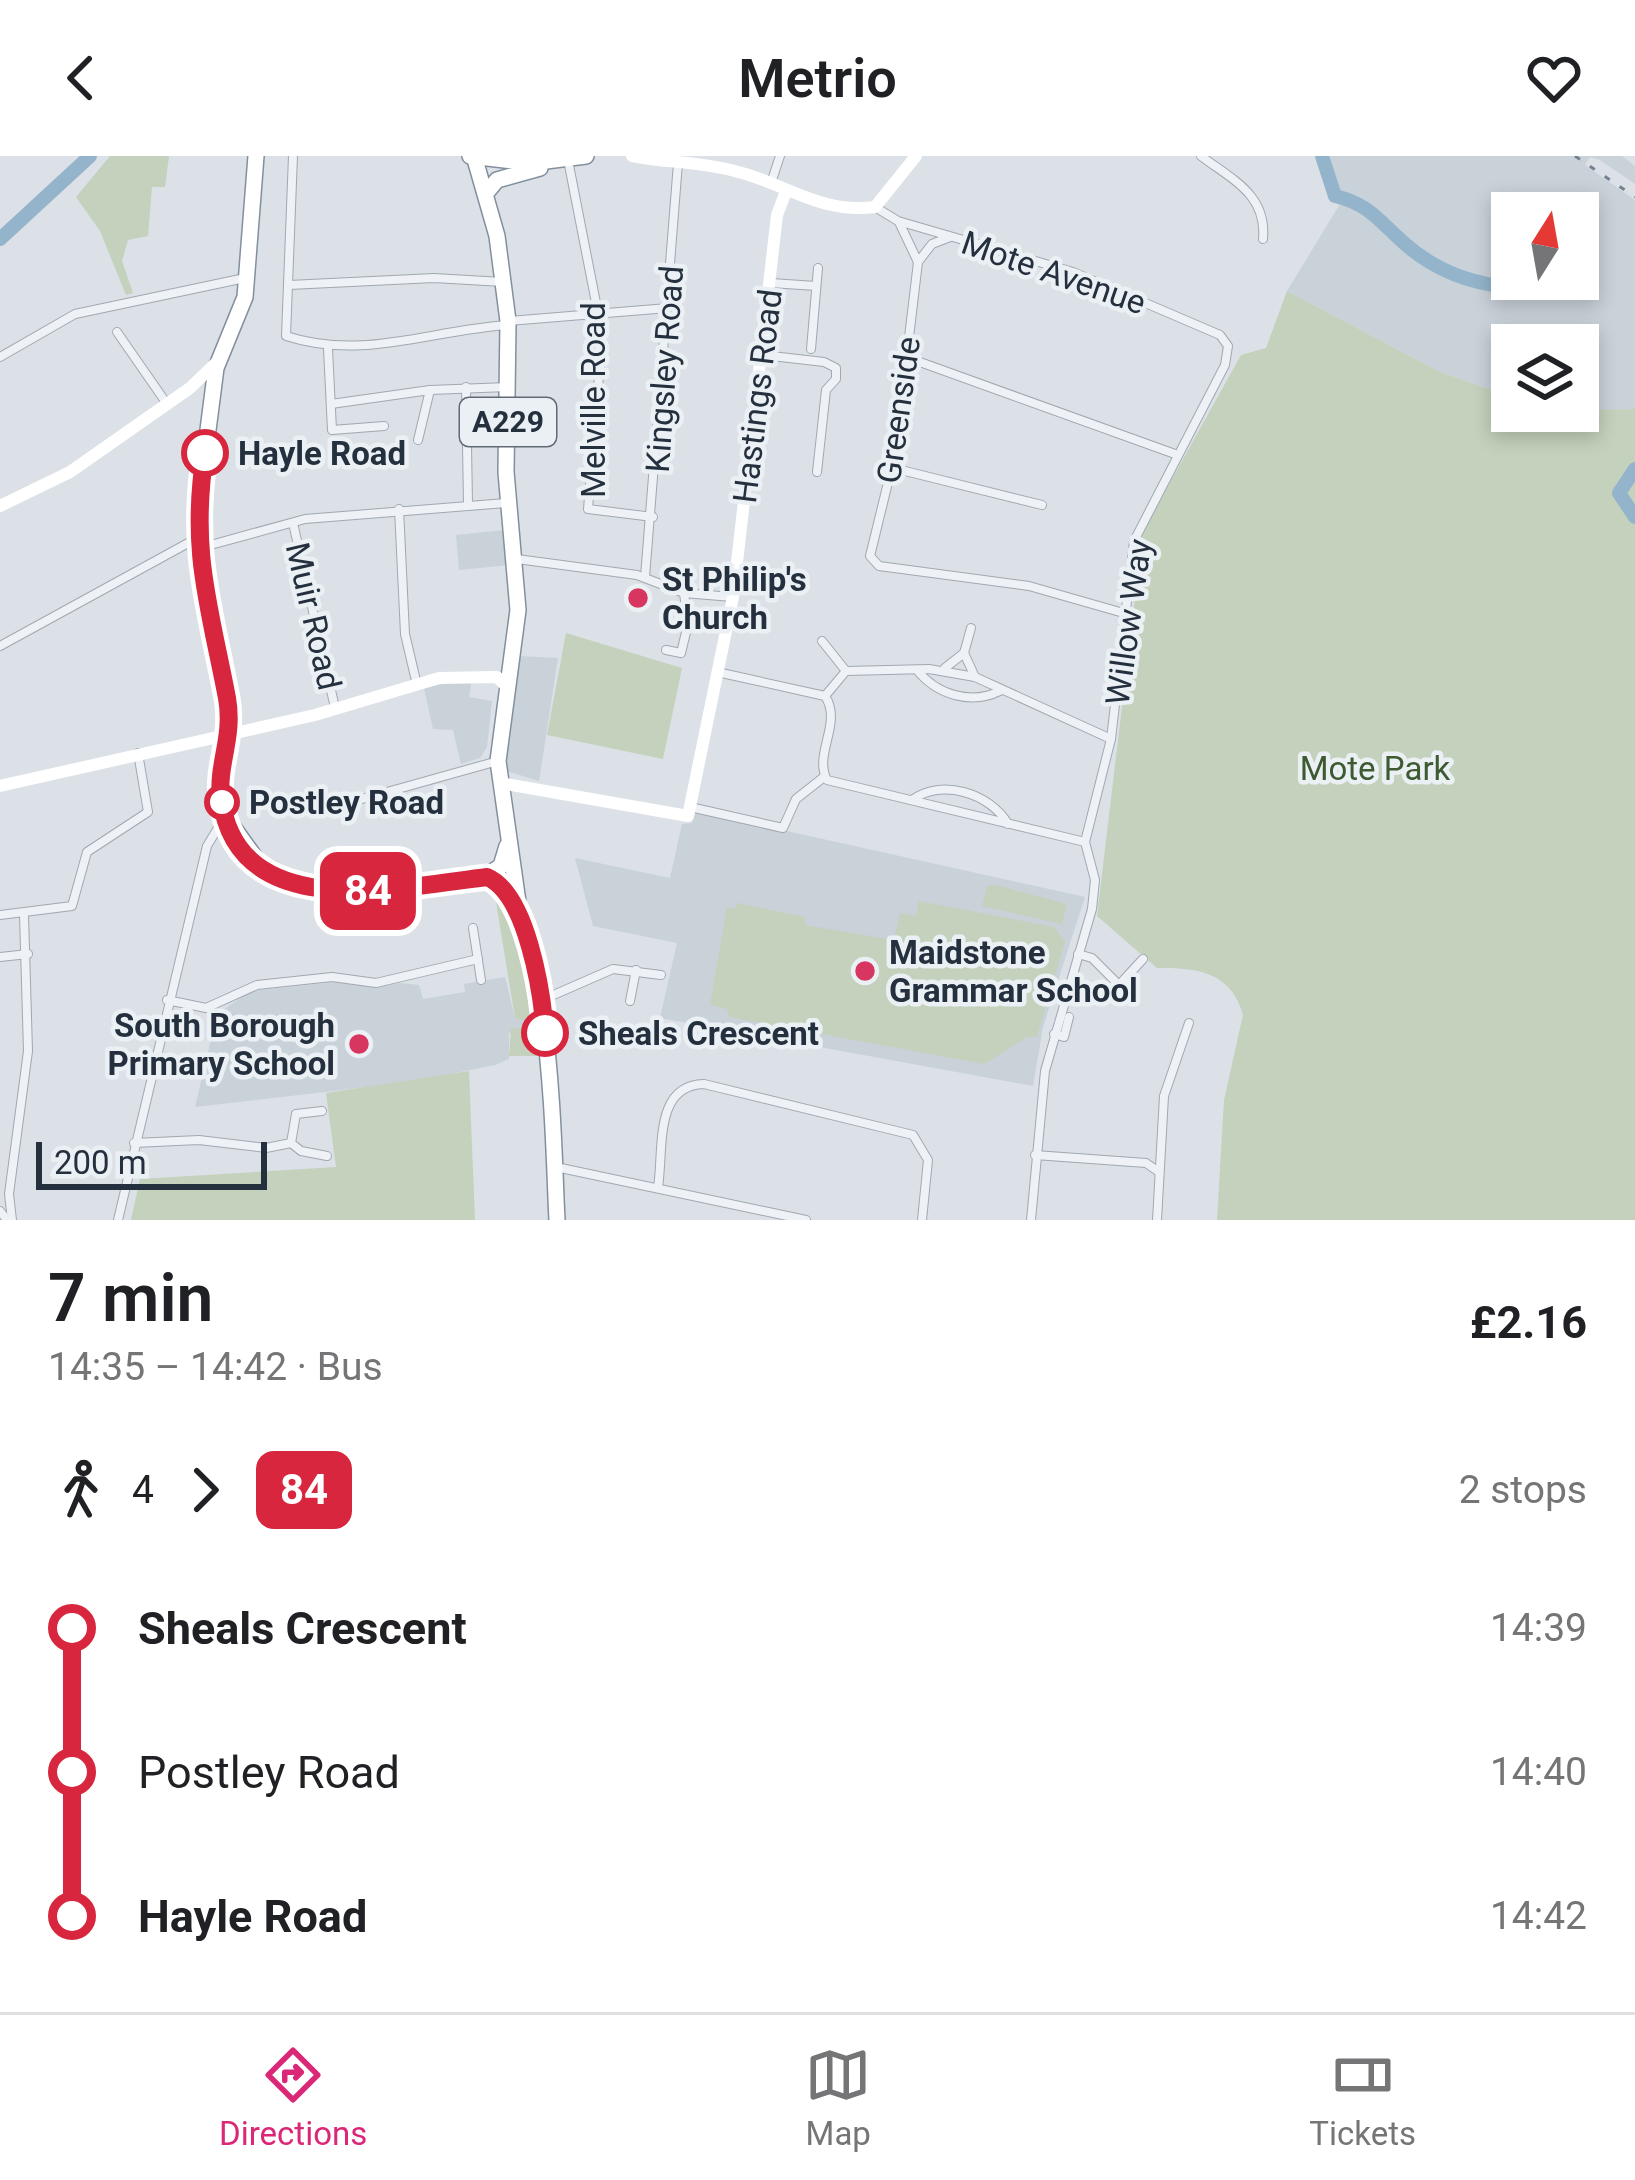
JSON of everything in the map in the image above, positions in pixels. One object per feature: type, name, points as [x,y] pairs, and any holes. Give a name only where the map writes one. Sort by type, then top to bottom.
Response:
[{"type":"highway","points":[[256,156],[247,278],[241,314],[219,360],[197,541],[232,732],[221,788],[226,817],[260,863],[311,889],[350,893],[487,877],[501,866],[507,846]]},
{"type":"highway","points":[[487,192],[497,180],[586,156]]},
{"type":"highway","points":[[479,157],[561,161]]},
{"type":"highway","name":"A229","points":[[479,157],[505,282],[510,387],[506,472],[517,559],[515,658],[498,761],[521,923],[542,1000],[557,1220]]},
{"type":"highway","name":"A229","points":[[487,877],[505,888],[521,923]]},
{"type":"street","points":[[293,156],[286,336],[328,349],[418,343],[508,323],[668,308]]},
{"type":"street","points":[[632,156],[731,170],[785,194],[842,209],[875,207],[916,156]]},
{"type":"street","points":[[771,184],[780,156]]},
{"type":"street","points":[[1202,156],[1252,194],[1262,213],[1263,239]]},
{"type":"street","name":"Kingsley Road","points":[[645,577],[668,308],[674,159]]},
{"type":"street","name":"Melville Road","points":[[561,161],[598,314],[600,364],[589,509],[653,517]]},
{"type":"street","name":"Hastings Road","points":[[690,806],[733,598],[777,215],[785,194]]},
{"type":"street","name":"Mote Avenue","points":[[875,207],[898,220],[1099,282],[1220,335],[1228,346]]},
{"type":"street","points":[[898,220],[918,262],[932,244],[952,236]]},
{"type":"street","name":"Greenside","points":[[918,262],[893,468],[870,556],[879,566],[1029,586],[1127,614]]},
{"type":"street","points":[[811,349],[818,268]]},
{"type":"street","points":[[0,357],[75,314],[247,278]]},
{"type":"street","points":[[289,286],[434,278],[505,282]]},
{"type":"street","points":[[771,283],[816,286]]},
{"type":"street","points":[[117,332],[167,404]]},
{"type":"street","name":"Willow Way","points":[[1085,842],[1111,739],[1134,541],[1225,365],[1228,346]]},
{"type":"street","points":[[328,349],[334,431],[384,426]]},
{"type":"street","points":[[764,355],[824,362],[836,368],[826,390],[817,472]]},
{"type":"street","points":[[906,357],[1175,454]]},
{"type":"street","points":[[0,506],[70,472],[190,388],[219,360]]},
{"type":"street","points":[[466,387],[469,504]]},
{"type":"street","points":[[331,404],[430,390],[510,387]]},
{"type":"street","points":[[190,388],[206,391],[212,400]]},
{"type":"street","points":[[418,440],[430,390]]},
{"type":"street","points":[[893,468],[1042,505]]},
{"type":"street","points":[[0,646],[197,541],[208,545],[293,523],[399,509],[511,502]]},
{"type":"street","points":[[399,509],[405,634],[416,685]]},
{"type":"street","name":"Muir Road","points":[[293,523],[335,710]]},
{"type":"street","points":[[517,559],[645,577],[684,593],[733,598]]},
{"type":"street","points":[[666,650],[681,653],[688,624],[684,593]]},
{"type":"street","points":[[944,669],[964,653],[971,628]]},
{"type":"street","points":[[822,641],[846,671]]},
{"type":"street","points":[[964,653],[974,677]]},
{"type":"street","points":[[916,669],[934,687],[958,695],[980,698],[1001,691]]},
{"type":"street","points":[[825,696],[846,671],[944,669],[974,677],[1111,739]]},
{"type":"street","points":[[717,672],[825,696]]},
{"type":"street","points":[[0,786],[335,710],[453,676],[496,677],[508,690]]},
{"type":"street","points":[[500,783],[680,818],[688,816],[690,806],[783,828],[796,799],[824,777],[833,712],[825,696]]},
{"type":"street","points":[[0,915],[69,909],[87,852],[148,812],[137,752]]},
{"type":"street","points":[[338,806],[498,761]]},
{"type":"street","points":[[824,777],[1085,842],[1095,880],[1093,909],[1054,1034],[1035,1155],[1031,1220]]},
{"type":"street","points":[[502,806],[525,787]]},
{"type":"street","points":[[910,801],[940,790],[958,791],[986,801],[1009,825]]},
{"type":"street","points":[[118,1220],[207,846],[212,830],[226,817]]},
{"type":"street","points":[[9,1220],[28,1051],[24,915]]},
{"type":"street","points":[[473,928],[481,980]]},
{"type":"street","points":[[0,957],[28,954]]},
{"type":"street","points":[[1078,954],[1092,958],[1119,985],[1143,959]]},
{"type":"street","points":[[167,1000],[206,1008],[257,985],[332,976],[376,983],[478,959]]},
{"type":"street","points":[[542,1000],[608,970],[661,975]]},
{"type":"street","points":[[630,1001],[636,970]]},
{"type":"street","points":[[1054,1034],[1064,1036],[1069,1018]]},
{"type":"street","points":[[1157,1220],[1164,1096],[1189,1023]]},
{"type":"street","points":[[658,1186],[669,1106],[684,1087],[704,1084],[913,1135],[928,1160],[922,1220]]},
{"type":"street","points":[[291,1143],[296,1114],[322,1111]]},
{"type":"street","points":[[134,1143],[200,1141],[266,1148],[291,1143],[301,1151],[327,1156]]},
{"type":"street","points":[[1035,1155],[1147,1162],[1160,1154]]},
{"type":"street","points":[[1147,1162],[1159,1172]]},
{"type":"street","points":[[554,1168],[806,1220]]},
{"type":"street","points":[[0,1187],[10,1180]]},
{"type":"street","points":[[0,1211],[9,1220]]},
{"type":"shaded area","points":[[1329,156],[1622,156],[1635,166],[1635,184],[1600,160],[1590,157],[1585,165],[1635,200],[1635,409],[1599,410],[1599,324],[1491,324],[1491,390],[1440,372],[1287,291],[1340,204]]},
{"type":"shaded area","points":[[505,530],[509,565],[459,570],[456,535]]},
{"type":"shaded area","points":[[518,656],[558,658],[539,781],[506,771],[501,728]]},
{"type":"shaded area","points":[[472,678],[469,697],[492,701],[487,747],[480,758],[461,764],[453,730],[433,729],[424,688]]},
{"type":"shaded area","name":"Maidstone Grammar School","points":[[696,811],[1085,897],[1043,1027],[1033,1086],[660,1018],[677,943],[593,926],[575,858],[670,878],[682,824],[692,823]]},
{"type":"shaded area","name":"South Borough Primary School","points":[[505,977],[515,1018],[530,1021],[530,1028],[509,1033],[509,1059],[495,1065],[410,1082],[195,1107],[217,1014],[251,991],[336,982],[372,987],[401,983],[419,985],[423,999],[465,992],[464,984]]},
{"type":"green space","points":[[110,156],[169,156],[165,187],[152,187],[148,236],[128,240],[122,261],[133,293],[126,295],[100,231],[76,197]]},
{"type":"green space","name":"Mote Park","points":[[1287,291],[1440,372],[1491,390],[1491,432],[1599,432],[1599,410],[1635,409],[1635,1220],[1217,1220],[1224,1100],[1243,1015],[1238,1001],[1210,975],[1157,968],[1097,916],[1143,531],[1241,355],[1266,348]]},
{"type":"green space","points":[[566,633],[682,668],[663,759],[547,735]]},
{"type":"green space","points":[[483,884],[496,895],[507,913],[524,961],[537,1056],[509,1056],[511,1028],[529,1028],[530,1022],[515,1018],[495,896],[487,890],[460,893],[459,887]]},
{"type":"green space","points":[[987,886],[1067,904],[1062,924],[982,906]]},
{"type":"green space","points":[[919,901],[1054,927],[1065,941],[1037,1037],[1027,1037],[984,1064],[729,1017],[727,1009],[710,1005],[727,907],[735,909],[737,903],[805,917],[805,925],[894,940],[900,913],[916,916]]},
{"type":"green space","points":[[469,1071],[475,1220],[131,1220],[140,1179],[336,1167],[326,1093]]},
{"type":"waterway","points":[[0,239],[90,156]]},
{"type":"waterway","points":[[1322,156],[1335,196],[1365,209],[1440,268],[1491,284]]},
{"type":"waterway","points":[[1635,469],[1619,493],[1635,517]]},
{"type":"railway","points":[[1575,156],[1635,197]]},
{"type":"bus line","name":"84","points":[[205,453],[196,523],[200,580],[231,721],[220,794],[236,836],[273,873],[311,889],[350,893],[487,877],[497,881],[511,897],[521,923],[542,1000],[545,1033]]},
{"type":"place","name":"Hayle Road","points":[[205,453]]},
{"type":"place","name":"St Philip's Church","points":[[638,598]]},
{"type":"place","name":"Postley Road","points":[[222,802]]},
{"type":"place","name":"Maidstone Grammar School","points":[[865,971]]},
{"type":"place","name":"Sheals Crescent","points":[[545,1033]]},
{"type":"place","name":"South Borough Primary School","points":[[359,1044]]}]
